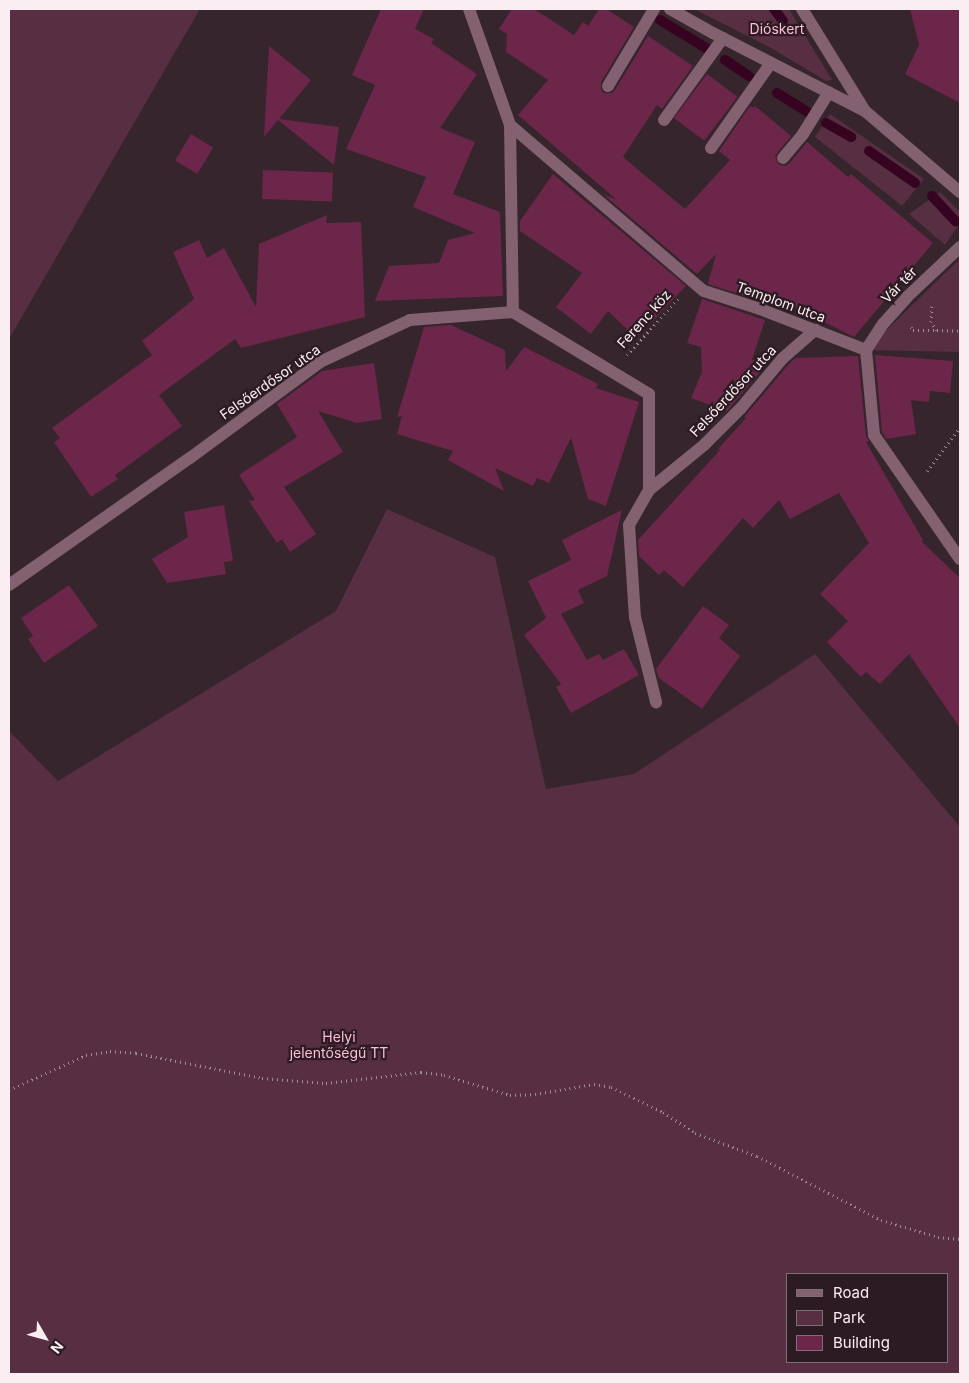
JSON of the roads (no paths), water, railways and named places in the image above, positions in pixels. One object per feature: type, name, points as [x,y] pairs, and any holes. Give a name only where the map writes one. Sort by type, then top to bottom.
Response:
[{"type":"street","name":"Templom utca","points":[[469,9],[510,124],[513,312]]},
{"type":"street","points":[[608,86],[654,9]]},
{"type":"street","points":[[670,9],[865,110],[960,192]]},
{"type":"street","points":[[802,9],[865,110]]},
{"type":"street","points":[[664,120],[723,38]]},
{"type":"street","points":[[711,148],[771,63]]},
{"type":"street","points":[[782,158],[802,134],[829,92]]},
{"type":"street","name":"Templom utca","points":[[510,124],[704,291],[866,350]]},
{"type":"street","name":"Vár tér","points":[[866,350],[883,324],[907,297],[960,247]]},
{"type":"street","name":"Felsőerdősor utca","points":[[9,585],[190,458],[320,362],[410,320],[513,312],[649,394],[649,490]]},
{"type":"street","name":"Felsőerdősor utca","points":[[656,702],[635,617],[629,525],[649,490],[704,445],[741,408],[783,358],[815,330]]},
{"type":"street","points":[[866,350],[874,435],[960,559]]},
{"type":"waterway","points":[[774,9],[783,21]]},
{"type":"waterway","points":[[660,20],[706,48]]},
{"type":"waterway","points":[[725,60],[749,76]]},
{"type":"waterway","points":[[777,93],[807,112]]},
{"type":"waterway","points":[[826,123],[851,137]]},
{"type":"waterway","points":[[869,151],[915,183]]},
{"type":"waterway","points":[[932,196],[956,222]]},
{"type":"park label","name":"Dióskert","points":[[777,29]]},
{"type":"park label","name":"Helyi jelentőségű TT","points":[[339,1046]]}]
